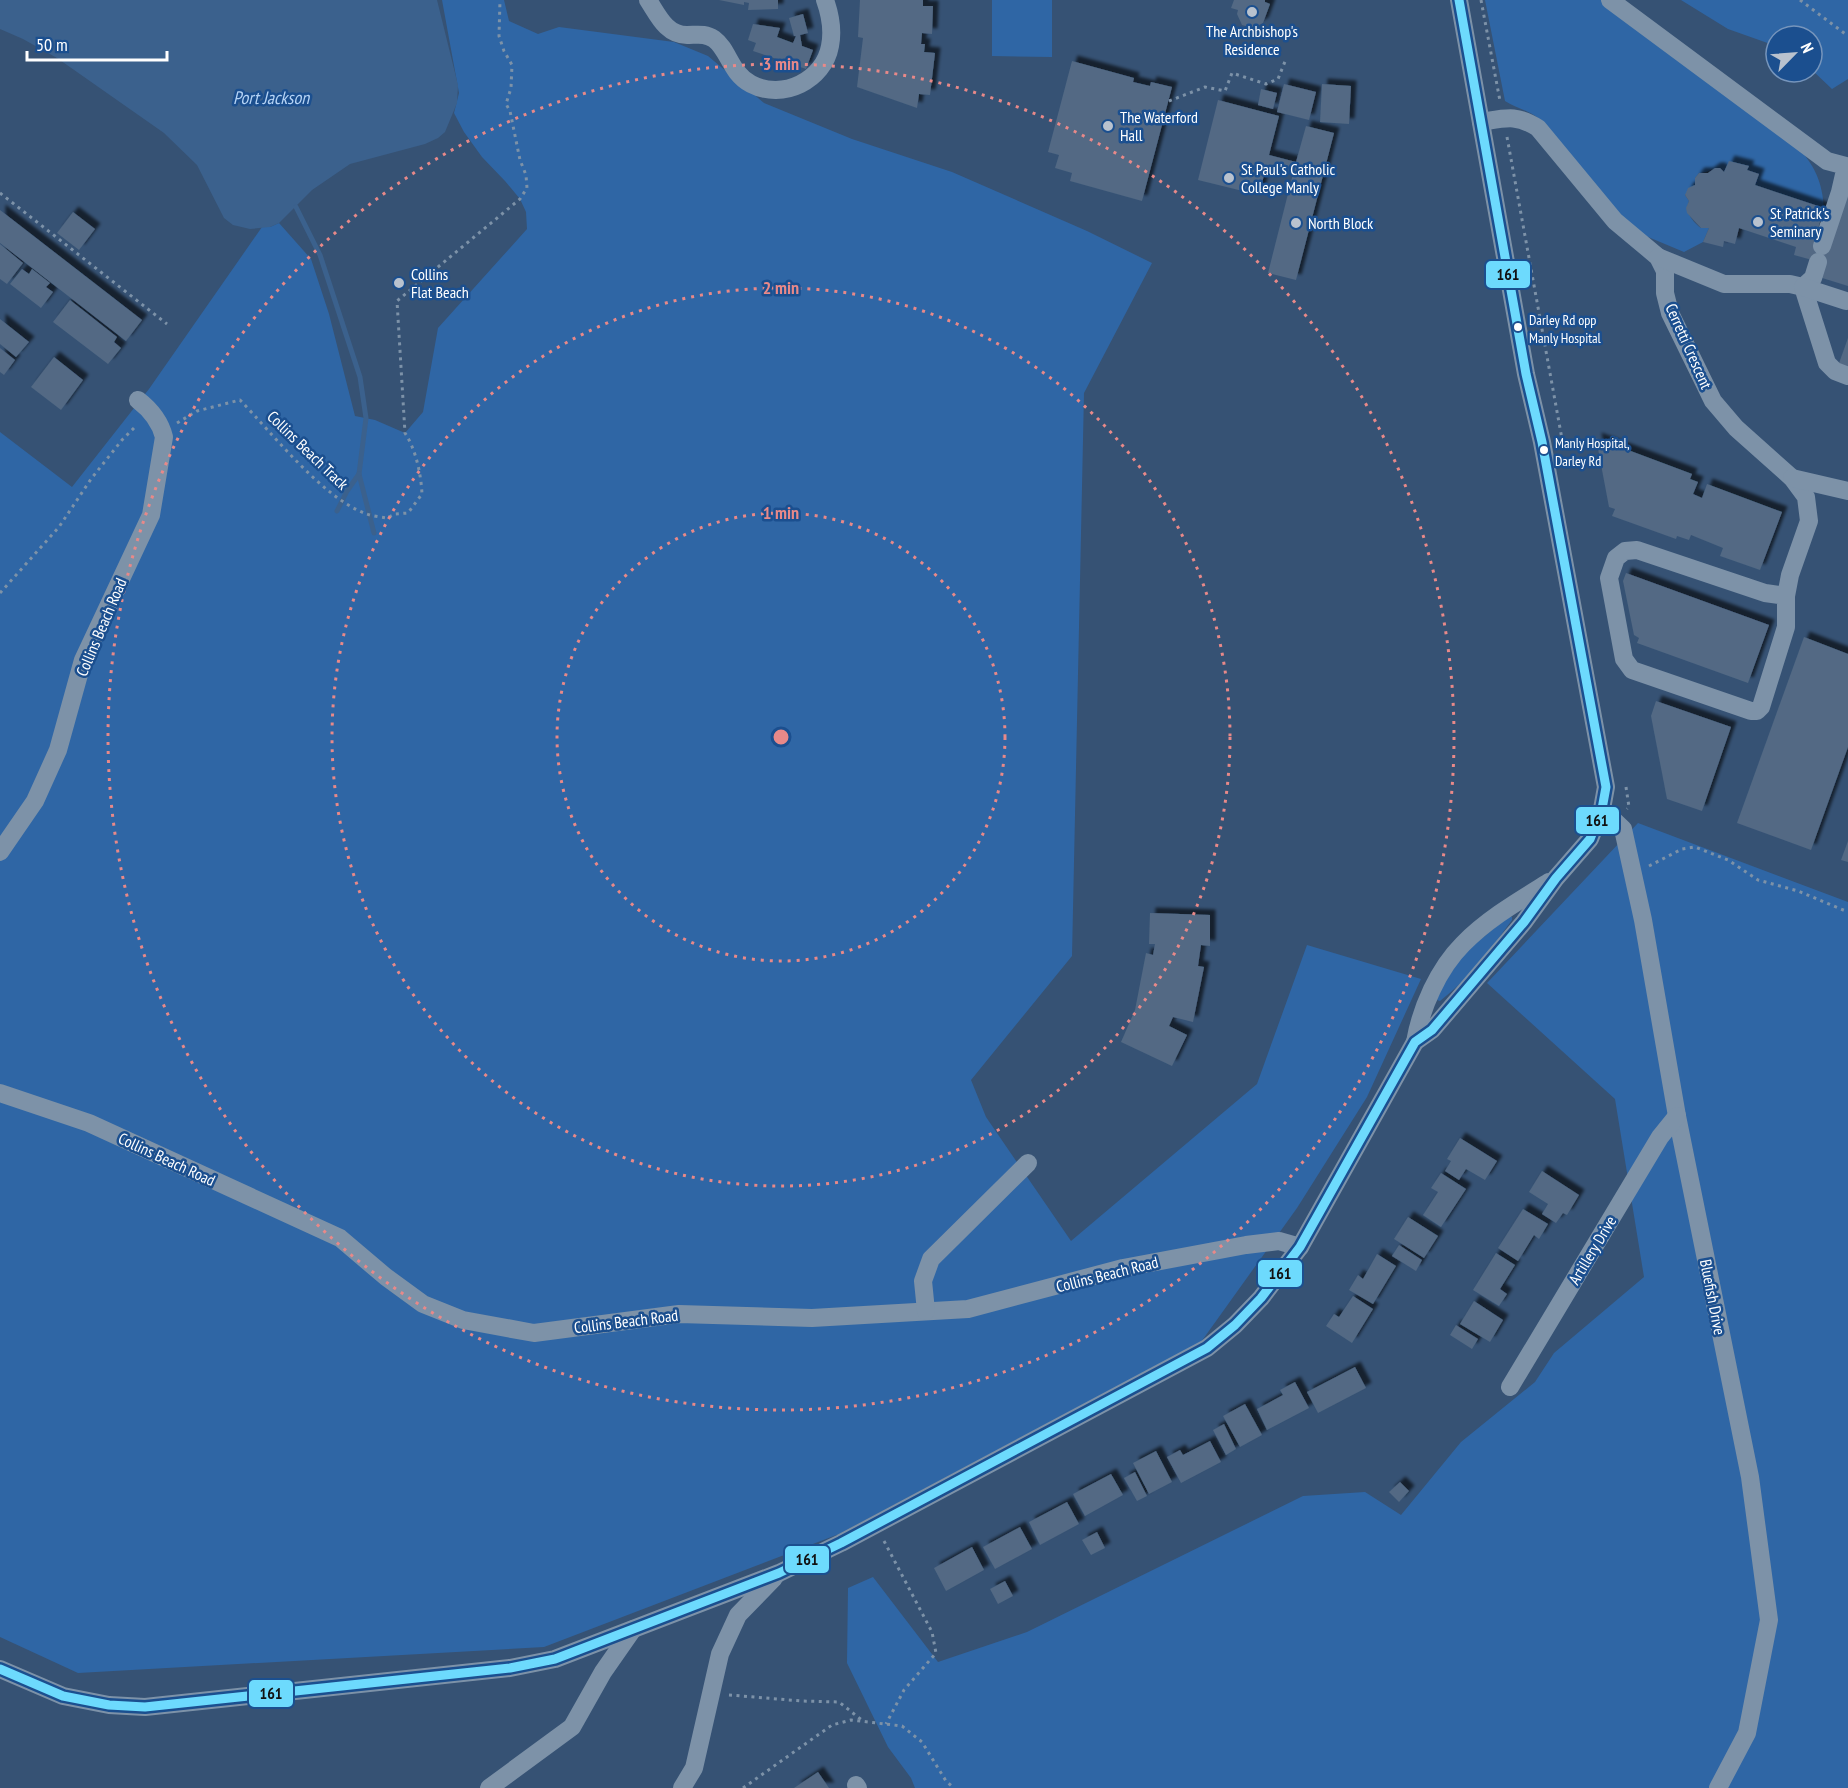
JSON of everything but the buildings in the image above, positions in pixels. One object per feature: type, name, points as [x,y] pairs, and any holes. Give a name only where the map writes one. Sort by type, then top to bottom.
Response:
[{"type":"street","points":[[648,0],[663,24],[673,32],[684,36],[701,34],[711,37],[721,44],[736,72],[751,84],[771,90],[789,89],[806,82],[822,67],[830,46],[831,26],[825,0]]},
{"type":"street","points":[[1415,1042],[1432,1030],[1524,922],[1556,878],[1590,839],[1602,809],[1606,787],[1542,442],[1526,374],[1459,0]]},
{"type":"street","points":[[1610,0],[1827,161],[1847,167],[1813,278],[1803,287]]},
{"type":"street","points":[[1481,122],[1515,117],[1526,120],[1538,128],[1615,221],[1658,257],[1724,284],[1790,284],[1846,301]]},
{"type":"street","name":"Cerretti Crescent","points":[[1658,257],[1665,271],[1665,293],[1670,313],[1713,401],[1736,428],[1792,478],[1806,497],[1809,521],[1790,575],[1786,596],[1786,627],[1761,707],[1757,711],[1751,711],[1632,669],[1624,659],[1609,578],[1616,558],[1625,551],[1637,550],[1765,593],[1786,596]]},
{"type":"street","points":[[1803,287],[1827,363],[1835,371],[1848,376]]},
{"type":"street","points":[[145,405],[162,428],[165,437]]},
{"type":"street","name":"Collins Beach Road","points":[[0,852],[35,801],[58,750],[83,660],[151,515],[165,437]]},
{"type":"street","points":[[1792,478],[1848,491]]},
{"type":"street","name":"Bluefish Drive","points":[[1602,809],[1623,829],[1632,871],[1677,1116],[1750,1477],[1769,1620],[1747,1733],[1718,1788]]},
{"type":"street","points":[[0,1669],[63,1696],[109,1705],[145,1707],[510,1668],[555,1659],[779,1573],[841,1543],[1207,1348],[1235,1324],[1261,1298],[1300,1247],[1415,1042],[1419,1019],[1449,962],[1463,944],[1487,923],[1556,878]]},
{"type":"street","name":"Collins Beach Road","points":[[0,1093],[89,1123],[340,1238],[386,1277],[423,1304],[463,1320],[534,1333],[679,1314],[812,1318],[968,1309],[1123,1268],[1246,1245],[1279,1241],[1300,1247]]},
{"type":"street","name":"Artillery Drive","points":[[1510,1387],[1660,1137],[1677,1116]]},
{"type":"street","points":[[926,1311],[923,1281],[931,1259],[1028,1163]]},
{"type":"street","points":[[682,1788],[694,1768],[720,1654],[738,1615],[779,1573]]},
{"type":"street","points":[[489,1788],[572,1727],[603,1672],[634,1628]]},
{"type":"path","name":"Collins Beach Track","points":[[165,437],[179,421],[197,411],[240,400],[318,482],[335,496],[375,516],[387,518],[395,514],[408,513],[422,494],[421,478],[412,443],[405,433],[397,301],[520,199],[527,188],[526,175],[520,160],[510,111],[506,104],[511,88],[512,65],[499,36],[500,0]]},
{"type":"path","points":[[1800,0],[1848,36]]},
{"type":"path","points":[[1169,101],[1205,87],[1225,92],[1232,73],[1266,84],[1278,79],[1286,59]]},
{"type":"path","points":[[0,193],[167,324]]},
{"type":"path","points":[[0,593],[59,526],[145,405]]},
{"type":"path","points":[[1632,871],[1654,865],[1683,849],[1695,848],[1728,860],[1758,880],[1798,891],[1848,912]]},
{"type":"path","points":[[882,1539],[932,1632],[936,1653],[904,1690],[886,1724]]},
{"type":"path","points":[[711,1693],[839,1702],[864,1722]]},
{"type":"path","points":[[743,1788],[832,1725],[851,1720],[902,1726],[922,1742],[946,1781],[954,1788]]},
{"type":"shaded area","points":[[442,0],[504,0],[509,21],[538,34],[559,27],[674,42],[708,56],[764,103],[852,139],[952,172],[1087,231],[1152,263],[1084,393],[1072,956],[971,1080],[986,1117],[1071,1241],[1257,1084],[1307,945],[1421,979],[1367,1097],[1297,1208],[1201,1342],[839,1534],[544,1647],[78,1673],[0,1637],[0,432],[72,487],[149,389],[262,227],[270,227],[279,223],[311,259],[329,314],[355,416],[375,420],[405,433],[423,412],[438,328],[527,229],[526,212],[520,199],[482,157],[454,113],[459,93]]},
{"type":"shaded area","points":[[992,0],[1052,0],[1052,57],[992,56]]},
{"type":"shaded area","points":[[1485,0],[1603,0],[1800,149],[1817,176],[1824,208],[1755,185],[1759,174],[1747,170],[1749,166],[1724,172],[1717,168],[1699,173],[1695,178],[1695,185],[1685,195],[1689,201],[1688,213],[1692,220],[1701,228],[1709,228],[1703,242],[1684,252],[1641,234],[1622,217],[1538,118],[1505,101]]},
{"type":"shaded area","points":[[1681,0],[1848,0],[1848,79],[1832,89],[1824,81],[1824,24],[1764,24],[1764,42],[1728,29]]},
{"type":"shaded area","points":[[1638,823],[1848,902],[1848,1788],[915,1788],[911,1778],[888,1747],[847,1663],[848,1588],[873,1577],[938,1662],[1027,1632],[1303,1496],[1365,1492],[1401,1515],[1461,1442],[1535,1382],[1554,1353],[1644,1277],[1615,1099],[1487,983]]},
{"type":"shaded area","points":[[1509,916],[1512,920],[1479,963],[1451,992],[1440,1001],[1437,1000],[1440,990],[1464,953]]},
{"type":"water","name":"Port Jackson","points":[[0,0],[437,0],[458,85],[457,103],[445,132],[438,138],[425,144],[350,164],[312,190],[279,223],[270,227],[250,229],[233,225],[224,218],[197,165],[164,133],[57,58],[0,29]]},
{"type":"waterway","points":[[296,207],[320,255],[360,377],[366,418],[359,474],[374,533]]},
{"type":"waterway","points":[[337,511],[359,474]]},
{"type":"transit line","name":"161","points":[[0,1669],[63,1696],[109,1705],[145,1707],[510,1668],[555,1659],[779,1573],[841,1543],[1207,1348],[1235,1325],[1261,1298],[1300,1247],[1415,1042],[1432,1030],[1524,922],[1556,878],[1590,839],[1602,809],[1606,787],[1542,442],[1526,374],[1459,0]]},
{"type":"place","name":"The Archbishop's Residence","points":[[1252,12]]},
{"type":"place","name":"The Waterford Hall","points":[[1108,126]]},
{"type":"place","name":"St Paul's Catholic College Manly","points":[[1229,178]]},
{"type":"place","name":"St Patrick's Seminary","points":[[1758,222]]},
{"type":"place","name":"North Block","points":[[1296,223]]},
{"type":"place","name":"Collins Flat Beach","points":[[399,283]]},
{"type":"place","name":"Darley Rd opp Manly Hospital","points":[[1518,327]]},
{"type":"place","name":"Manly Hospital, Darley Rd","points":[[1544,450]]}]
